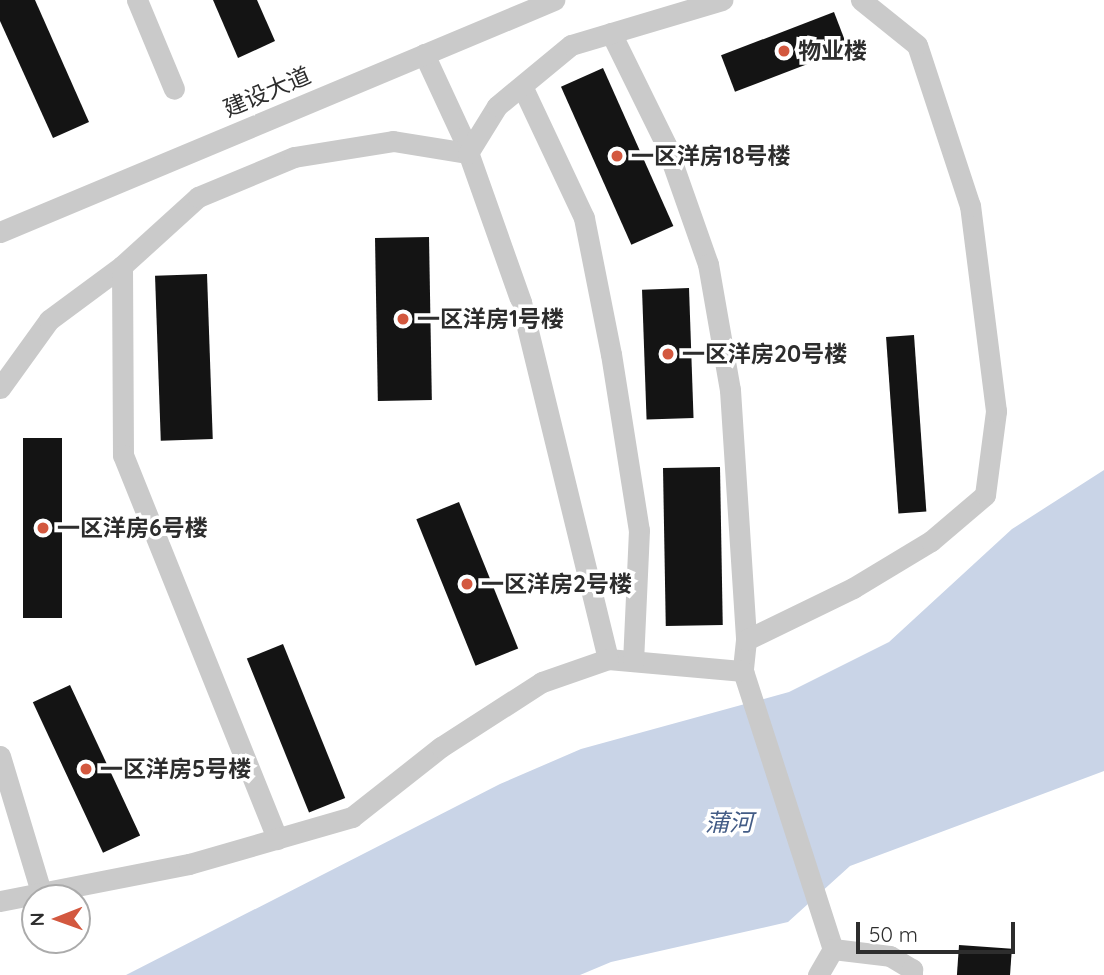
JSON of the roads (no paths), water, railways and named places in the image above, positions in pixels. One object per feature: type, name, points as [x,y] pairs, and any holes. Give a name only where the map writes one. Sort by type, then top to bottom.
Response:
[{"type":"street","points":[[137,0],[174,89]]},
{"type":"street","name":"建设大道","points":[[0,232],[554,0]]},
{"type":"street","points":[[468,153],[497,106],[571,45],[722,0]]},
{"type":"street","points":[[746,640],[864,582],[931,541],[985,495],[996,411],[970,206],[917,46],[861,0]]},
{"type":"street","points":[[611,33],[666,145],[708,264],[730,390],[746,640],[743,671],[833,949],[818,975]]},
{"type":"street","points":[[424,54],[468,153],[521,302],[608,659]]},
{"type":"street","points":[[522,86],[584,218],[611,354],[639,530],[633,661]]},
{"type":"street","points":[[0,388],[49,320],[122,266],[198,197],[294,157],[393,141],[468,153]]},
{"type":"street","points":[[122,266],[123,455],[277,839]]},
{"type":"street","points":[[83,884],[189,864],[352,817],[441,747],[542,682],[608,659],[743,671]]},
{"type":"street","points":[[0,756],[39,884]]},
{"type":"street","points":[[0,901],[21,896]]},
{"type":"street","points":[[833,949],[890,956],[912,969],[912,975]]},
{"type":"water","name":"蒲河","points":[[1104,470],[1104,771],[850,866],[788,922],[611,962],[580,975],[126,975],[500,784],[581,749],[789,692],[889,642],[1012,529]]},
{"type":"place","name":"物业楼","points":[[784,51]]},
{"type":"place","name":"一区洋房18号楼","points":[[617,156]]},
{"type":"place","name":"一区洋房1号楼","points":[[403,319]]},
{"type":"place","name":"一区洋房20号楼","points":[[668,354]]},
{"type":"place","name":"一区洋房6号楼","points":[[43,528]]},
{"type":"place","name":"一区洋房2号楼","points":[[467,584]]},
{"type":"place","name":"一区洋房5号楼","points":[[86,769]]}]
